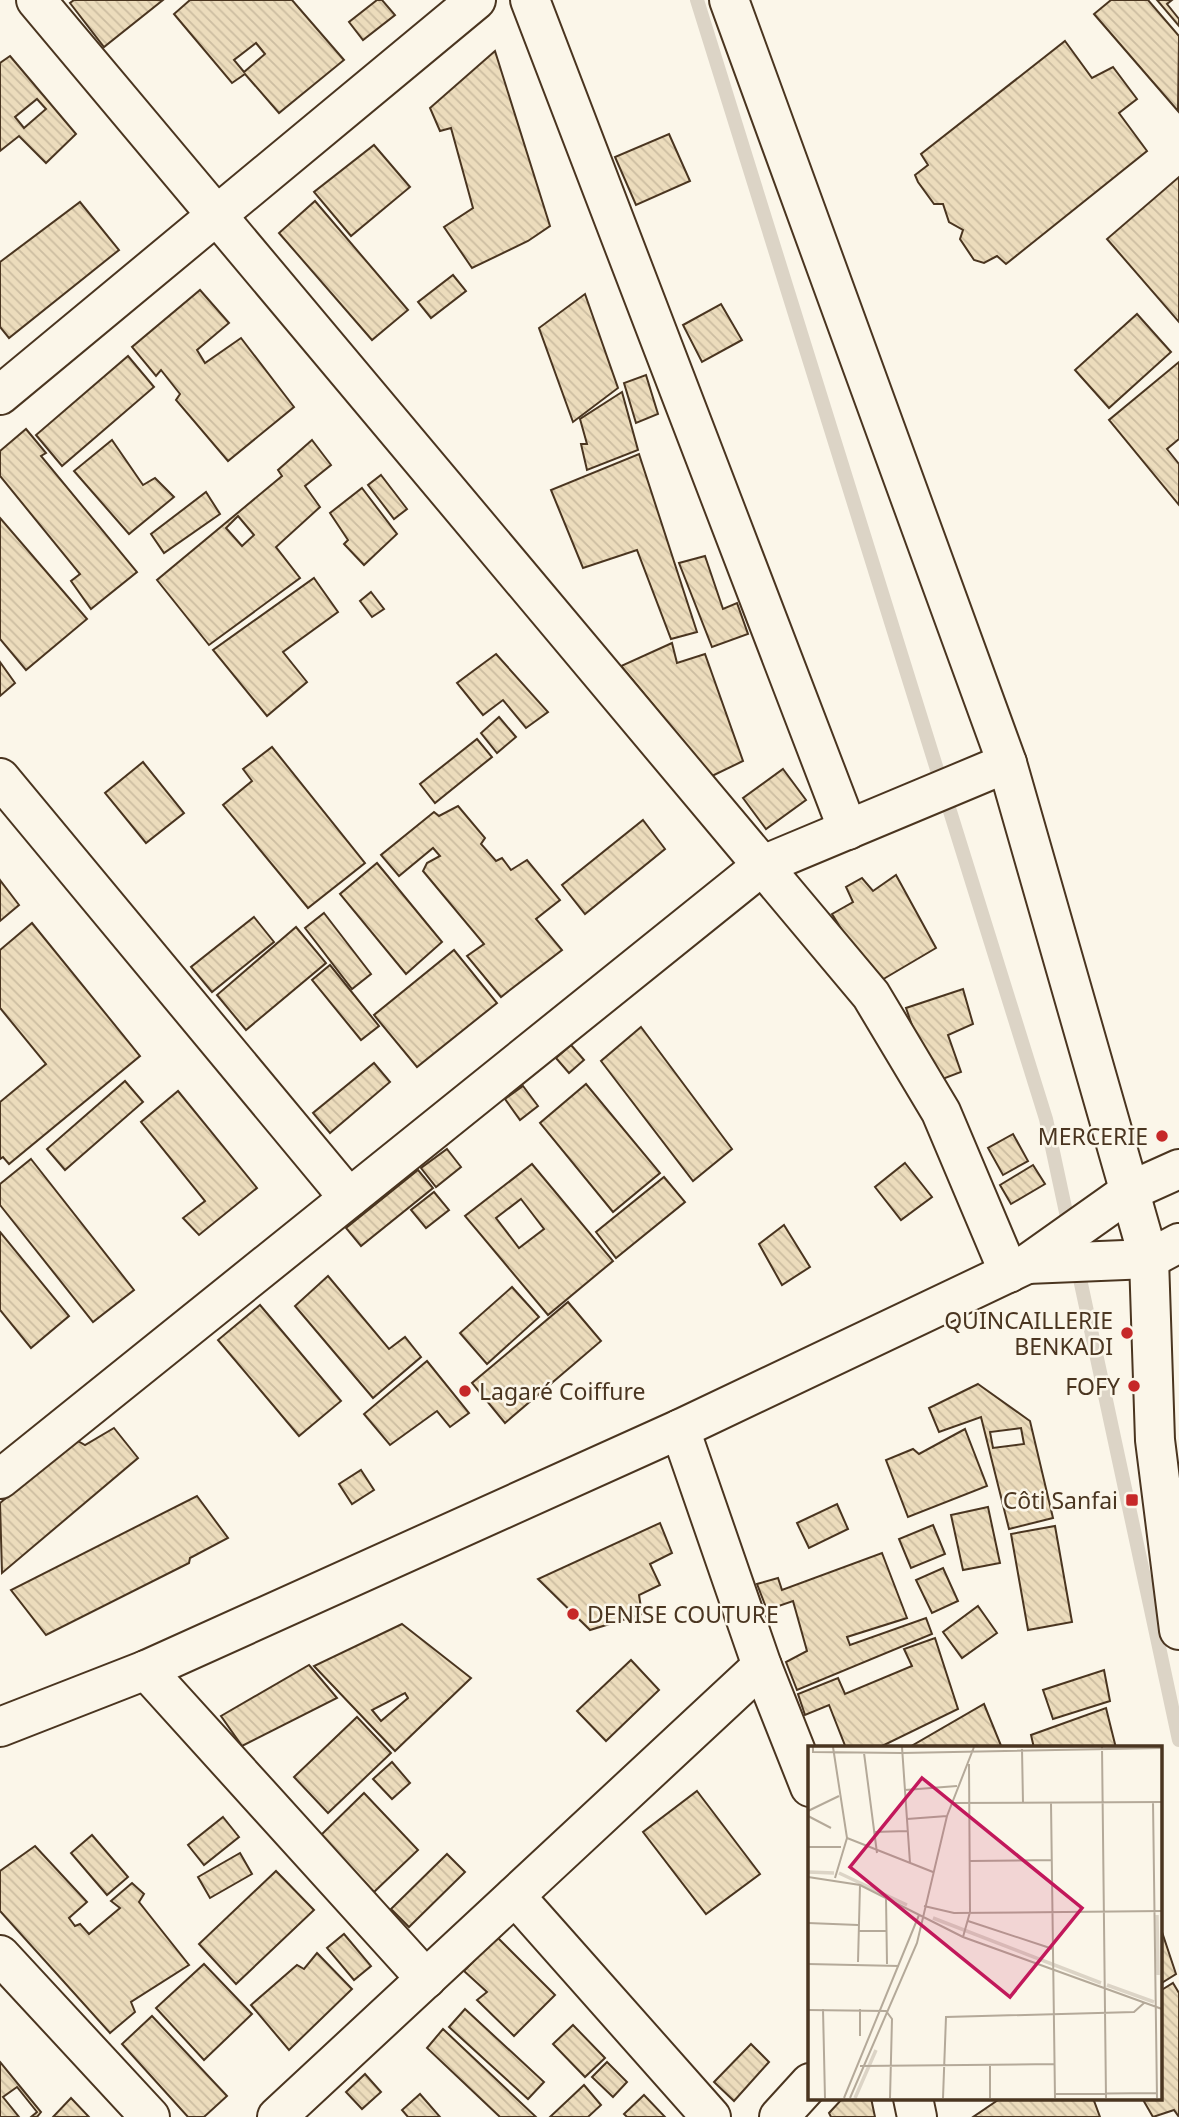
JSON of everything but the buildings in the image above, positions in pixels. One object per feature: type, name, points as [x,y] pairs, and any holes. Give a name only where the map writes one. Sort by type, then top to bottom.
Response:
[{"type":"street","points":[[36,0],[872,995],[941,1112],[1018,1268]]},
{"type":"street","points":[[0,395],[476,0]]},
{"type":"street","points":[[530,0],[848,830]]},
{"type":"street","points":[[729,0],[1007,763],[1130,1191],[1164,1251],[1155,1440],[1179,1630]]},
{"type":"street","points":[[0,1479],[763,865],[1007,763]]},
{"type":"street","points":[[0,778],[349,1198]]},
{"type":"street","points":[[5,1718],[146,1670],[680,1429],[1018,1268],[1130,1191],[1179,1169]]},
{"type":"street","points":[[1018,1268],[1164,1251]]},
{"type":"street","points":[[680,1429],[762,1666],[808,1782]]},
{"type":"street","points":[[277,2117],[762,1666]]},
{"type":"street","points":[[146,1670],[426,1979]]},
{"type":"street","points":[[515,1896],[711,2117]]},
{"type":"street","points":[[0,1955],[150,2117]]},
{"type":"street","points":[[779,2117],[808,2085]]},
{"type":"waterway","points":[[697,0],[1046,1119],[1070,1231]]},
{"type":"waterway","points":[[1077,1265],[1179,1740]]},
{"type":"place","name":"MERCERIE","points":[[1162,1136]]},
{"type":"place","name":"QUINCAILLERIE BENKADI","points":[[1127,1333]]},
{"type":"place","name":"FOFY","points":[[1134,1386]]},
{"type":"place","name":"Lagaré Coiffure","points":[[465,1391]]},
{"type":"place","name":"Côti Sanfai","points":[[1132,1500]]},
{"type":"place","name":"DENISE COUTURE","points":[[573,1614]]}]
